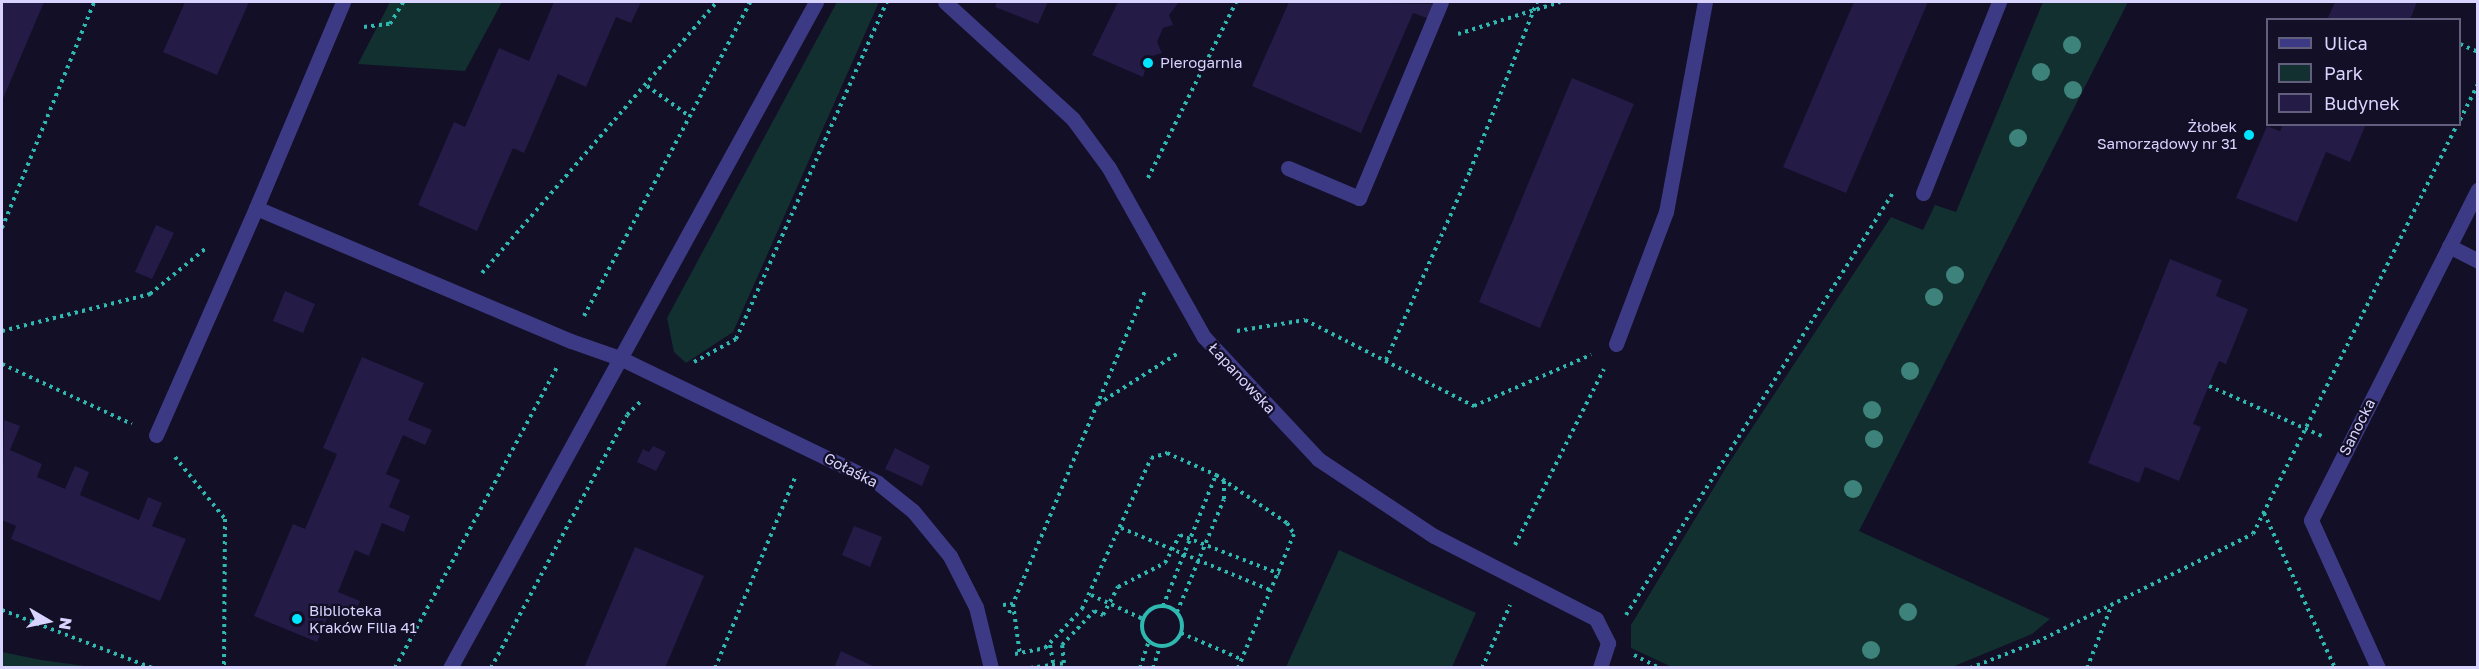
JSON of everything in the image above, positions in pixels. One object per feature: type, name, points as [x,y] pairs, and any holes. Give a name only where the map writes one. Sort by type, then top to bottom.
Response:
[{"type":"street","points":[[156,435],[256,208],[343,2]]},
{"type":"street","points":[[450,668],[596,400],[622,359],[816,2]]},
{"type":"street","name":"Łapanowska","points":[[945,2],[1073,119],[1109,168],[1158,260],[1204,337],[1318,459],[1434,536],[1596,619],[1608,643]]},
{"type":"street","points":[[1288,168],[1359,198],[1441,2]]},
{"type":"street","points":[[1616,344],[1666,212],[1705,2]]},
{"type":"street","points":[[1923,193],[1999,2]]},
{"type":"street","name":"Sanocka","points":[[2378,668],[2311,520],[2478,190]]},
{"type":"street","name":"Gołaśka","points":[[256,208],[571,341],[622,359],[878,483],[914,511],[950,556],[976,607],[991,662]]},
{"type":"street","points":[[2449,246],[2478,261]]},
{"type":"street","points":[[1600,668],[1608,643]]},
{"type":"path","points":[[2,228],[94,2]]},
{"type":"path","points":[[331,32],[390,24],[403,2]]},
{"type":"path","points":[[464,294],[647,86],[717,2]]},
{"type":"path","points":[[395,668],[750,2]]},
{"type":"path","points":[[491,668],[627,415],[664,379],[736,339],[887,2]]},
{"type":"path","points":[[1150,173],[1236,2]]},
{"type":"path","points":[[1386,360],[1470,171],[1538,2]]},
{"type":"path","points":[[1422,46],[1560,2]]},
{"type":"path","points":[[2461,44],[2478,52]]},
{"type":"path","points":[[2461,118],[2478,84]]},
{"type":"path","points":[[647,86],[689,116]]},
{"type":"path","points":[[1970,668],[2037,642],[2253,534],[2456,126]]},
{"type":"path","points":[[1608,643],[1899,183],[1923,193]]},
{"type":"path","points":[[2,331],[150,294],[212,243]]},
{"type":"path","points":[[986,639],[999,633],[1013,604],[1158,260]]},
{"type":"path","points":[[1098,404],[1204,337],[1305,320],[1474,406],[1616,344]]},
{"type":"path","points":[[1502,569],[1616,344]]},
{"type":"path","points":[[2,364],[156,435],[225,519],[224,668]]},
{"type":"path","points":[[2209,386],[2347,447]]},
{"type":"path","points":[[715,668],[808,448]]},
{"type":"path","points":[[991,662],[1038,651],[1050,644],[1091,595],[1151,458],[1160,453],[1174,454],[1216,475],[1291,527],[1292,541],[1280,574],[1238,668]]},
{"type":"path","points":[[1163,606],[1216,475]]},
{"type":"path","points":[[1177,612],[1224,499],[1224,481]]},
{"type":"path","points":[[2264,512],[2335,668]]},
{"type":"path","points":[[1121,528],[1272,591]]},
{"type":"path","points":[[1030,668],[1064,663],[1062,645],[1094,611],[1103,615],[1118,588],[1165,563],[1176,537],[1191,537],[1280,574]]},
{"type":"path","points":[[1482,668],[1522,580]]},
{"type":"path","points":[[1091,595],[1143,619]]},
{"type":"path","points":[[1013,604],[1021,660]]},
{"type":"path","points":[[2087,668],[2112,605]]},
{"type":"path","points":[[1163,606],[1177,612],[1182,622],[1181,633],[1172,643],[1160,646],[1149,640],[1143,630],[1143,619],[1151,609],[1163,606]]},
{"type":"path","points":[[2,610],[152,668]]},
{"type":"path","points":[[1181,633],[1243,660]]},
{"type":"path","points":[[1140,668],[1149,640]]},
{"type":"path","points":[[1050,644],[1054,666]]},
{"type":"path","points":[[1153,668],[1160,646]]},
{"type":"green space","points":[[390,2],[502,2],[465,71],[358,64]]},
{"type":"green space","points":[[837,2],[879,2],[733,332],[686,363],[674,352],[667,318]]},
{"type":"green space","points":[[2043,2],[2128,2],[1859,531],[2050,619],[2032,634],[1952,667],[1672,667],[1631,648],[1631,625],[1727,466],[1891,217],[1923,230],[1935,205],[1956,212]]},
{"type":"green space","points":[[1339,550],[1476,613],[1452,667],[1286,667]]},
{"type":"green space","points":[[2,652],[41,660],[92,667],[2,667]]},
{"type":"building","points":[[2,2],[44,2],[2,101]]},
{"type":"building","points":[[185,2],[249,2],[217,75],[163,52]]},
{"type":"building","points":[[554,2],[641,2],[631,23],[616,17],[586,87],[558,74],[524,153],[513,148],[477,231],[418,205],[454,122],[465,127],[499,48],[529,61]]},
{"type":"building","points":[[997,2],[1048,2],[1038,24],[995,7]]},
{"type":"building","points":[[1118,2],[1179,2],[1169,15],[1173,25],[1163,28],[1157,42],[1162,53],[1152,56],[1155,66],[1146,68],[1143,77],[1092,55]]},
{"type":"building","points":[[1289,2],[1433,4],[1427,18],[1413,13],[1361,133],[1252,86]]},
{"type":"building","points":[[1854,2],[1928,2],[1846,193],[1783,167]]},
{"type":"building","points":[[2335,2],[2417,2],[2411,18],[2328,18]]},
{"type":"building","points":[[1572,78],[1634,104],[1540,328],[1479,302]]},
{"type":"building","points":[[2267,126],[2280,131],[2282,126],[2365,126],[2350,162],[2326,152],[2297,222],[2236,198]]},
{"type":"building","points":[[156,225],[174,233],[152,279],[135,272]]},
{"type":"building","points":[[2170,259],[2222,280],[2216,296],[2248,309],[2226,364],[2219,361],[2193,424],[2201,427],[2179,481],[2145,467],[2139,483],[2088,463]]},
{"type":"building","points":[[285,291],[315,304],[303,333],[273,321]]},
{"type":"building","points":[[362,357],[424,383],[408,420],[432,430],[425,445],[403,435],[386,474],[400,480],[389,507],[410,516],[404,532],[382,523],[369,556],[355,550],[338,592],[360,601],[354,616],[332,607],[317,642],[254,616],[293,524],[305,529],[337,454],[323,448]]},
{"type":"building","points":[[4,420],[20,426],[10,450],[42,464],[37,477],[65,489],[75,466],[89,472],[80,495],[139,520],[148,497],[162,503],[152,526],[186,539],[160,601],[11,539],[16,526],[2,520]]},
{"type":"building","points":[[653,446],[666,452],[656,471],[637,462],[643,449],[649,452]]},
{"type":"building","points":[[895,448],[930,466],[922,486],[885,469]]},
{"type":"building","points":[[854,526],[882,537],[870,567],[842,555]]},
{"type":"building","points":[[635,547],[704,576],[665,668],[584,668]]},
{"type":"building","points":[[841,651],[877,668],[834,668]]},
{"type":"place","name":"Pierogarnia","points":[[1148,63]]},
{"type":"place","name":"Żłobek Samorządowy nr 31","points":[[2249,135]]},
{"type":"place","name":"Biblioteka Kraków Filia 41","points":[[297,619]]}]
